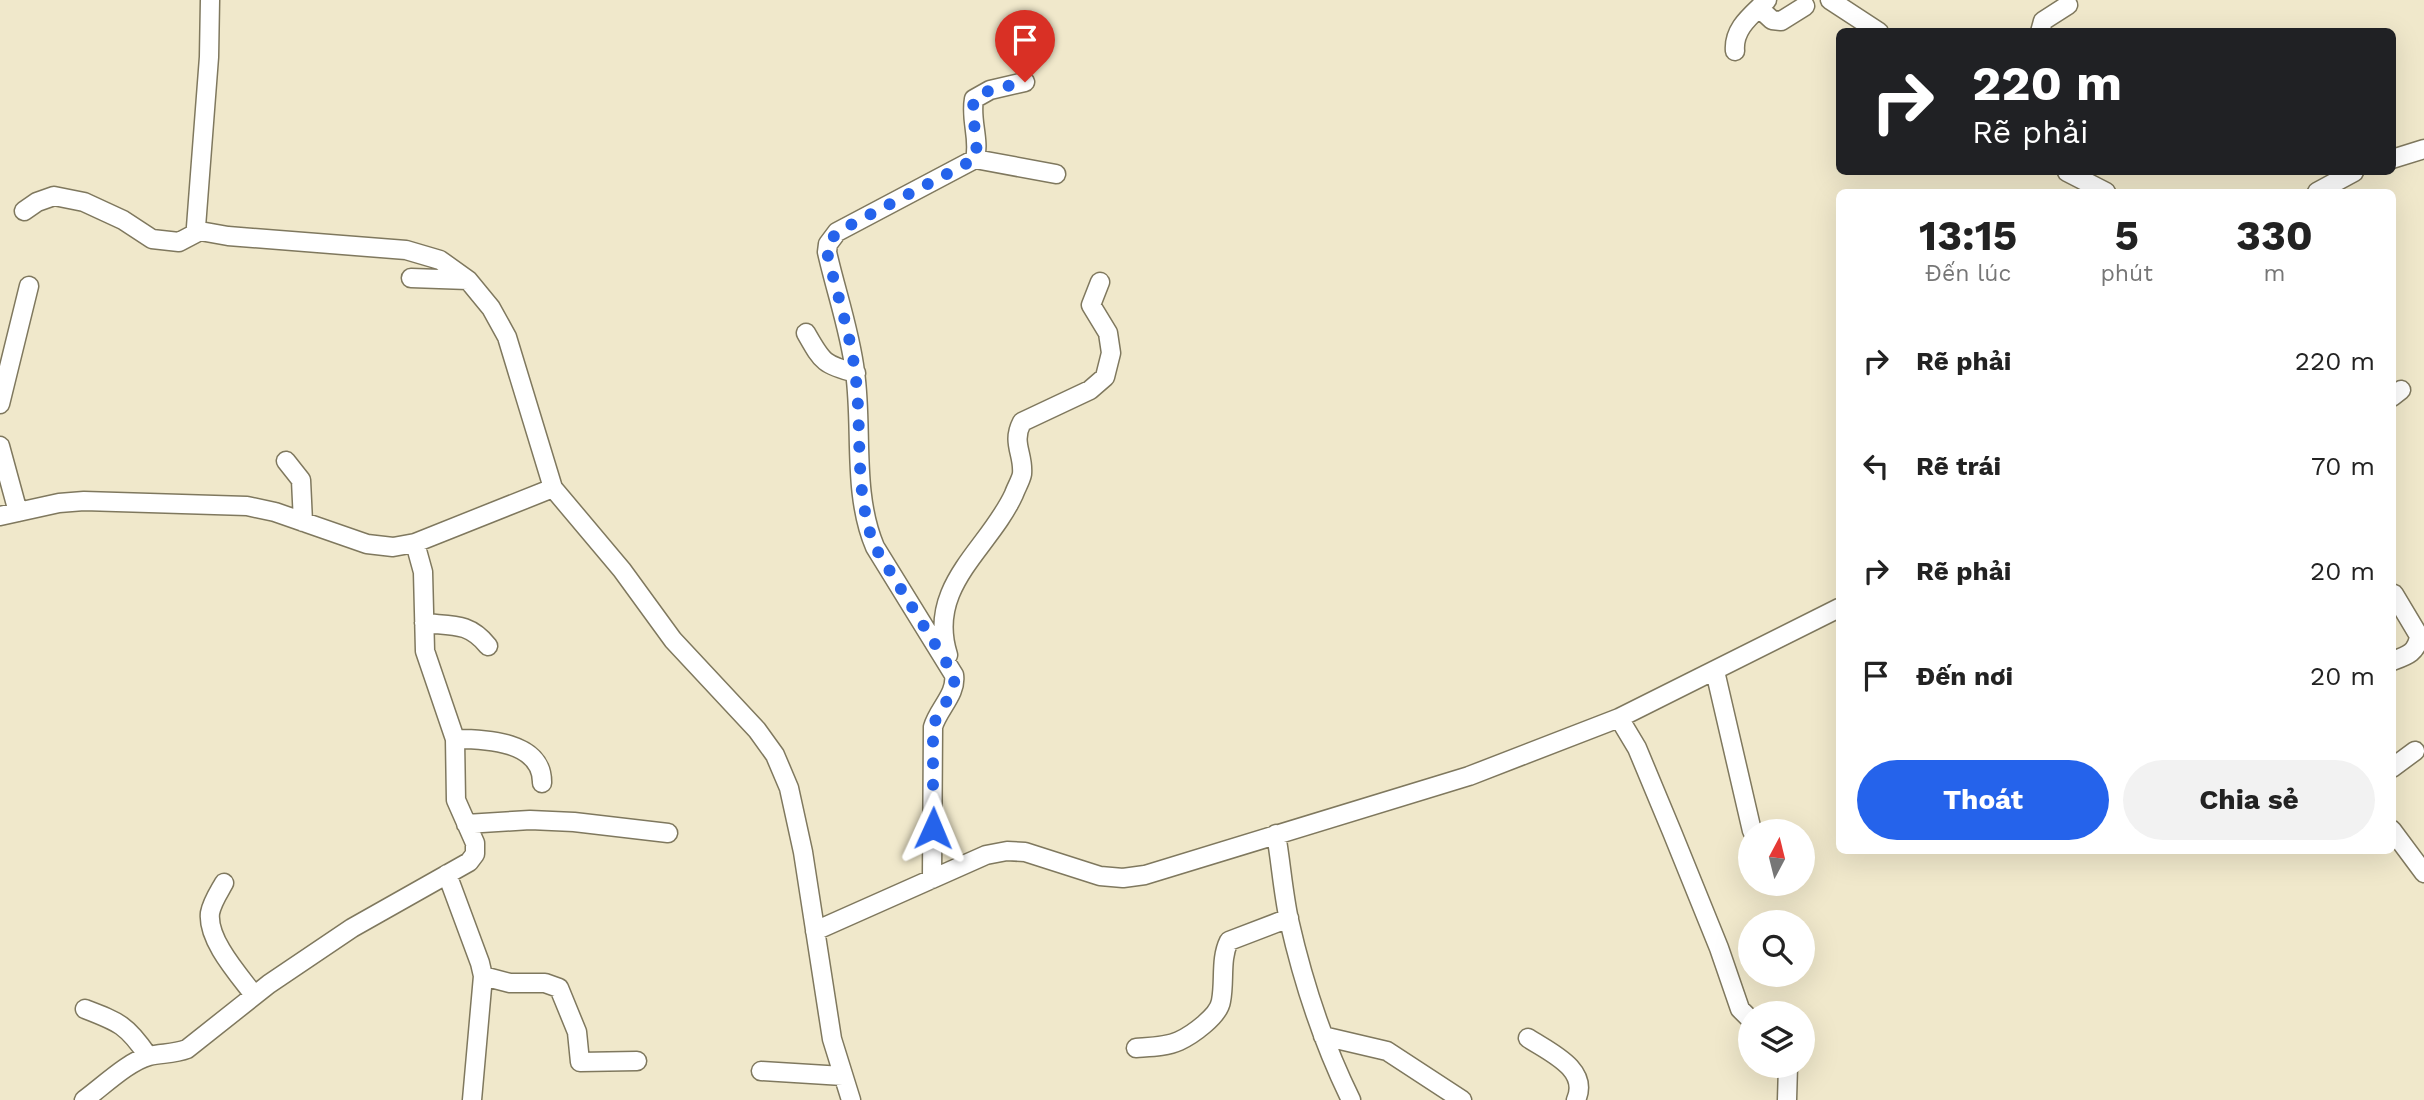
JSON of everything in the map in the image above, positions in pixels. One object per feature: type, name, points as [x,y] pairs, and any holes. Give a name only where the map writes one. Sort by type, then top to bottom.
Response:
[{"type":"street","points":[[200,231],[196,227],[195,213],[209,63],[210,0]]},
{"type":"street","points":[[1830,0],[1873,28]]},
{"type":"street","points":[[1735,51],[1735,38],[1741,26],[1763,4],[1775,22],[1785,20],[1805,6]]},
{"type":"street","points":[[2040,28],[2043,21],[2068,5]]},
{"type":"street","points":[[975,159],[978,147],[971,112],[974,99],[990,90],[1025,82]]},
{"type":"street","points":[[2396,158],[2424,149]]},
{"type":"street","points":[[954,675],[875,547],[867,527],[863,504],[856,373],[827,252],[832,237],[837,232],[975,159],[1056,174]]},
{"type":"street","points":[[2073,175],[2100,189]]},
{"type":"street","points":[[2323,189],[2348,175]]},
{"type":"street","points":[[24,211],[37,202],[54,196],[84,202],[122,220],[152,239],[178,242],[200,231],[228,236],[406,250],[440,260],[468,280],[491,308],[507,337],[553,488],[622,570],[673,640],[757,730],[775,755],[789,788],[803,852],[828,1020],[851,1100]]},
{"type":"street","points":[[411,278],[468,280]]},
{"type":"street","points":[[932,879],[933,727],[936,716],[956,682],[943,637],[944,610],[955,583],[974,552],[1005,512],[1022,474],[1016,433],[1022,422],[1090,390],[1105,377],[1111,353],[1108,333],[1091,305],[1100,282]]},
{"type":"street","points":[[0,404],[29,286]]},
{"type":"street","points":[[806,333],[821,360],[837,369],[856,373]]},
{"type":"street","points":[[0,446],[9,514],[59,503],[84,502],[247,506],[275,512],[367,544],[393,547],[415,543],[553,488]]},
{"type":"street","points":[[285,461],[301,480],[303,522]]},
{"type":"street","points":[[85,1100],[148,1056],[177,1053],[187,1049],[254,995],[352,928],[469,862],[475,854],[475,843],[456,800],[455,739],[425,652],[423,572],[415,543]]},
{"type":"street","points":[[2396,597],[2419,636],[2417,647],[2396,659]]},
{"type":"street","points":[[815,931],[986,855],[1007,850],[1025,852],[1100,876],[1123,878],[1145,875],[1469,776],[1619,718],[1836,610]]},
{"type":"street","points":[[424,623],[470,629],[488,646]]},
{"type":"street","points":[[1715,670],[1749,819]]},
{"type":"street","points":[[1619,718],[1637,748],[1700,900],[1738,1004]]},
{"type":"street","points":[[455,739],[484,739],[503,742],[516,748],[536,761],[542,774],[542,783]]},
{"type":"street","points":[[2396,765],[2415,751]]},
{"type":"street","points":[[466,824],[563,821],[668,834]]},
{"type":"street","points":[[1276,834],[1289,918],[1323,1036],[1351,1100]]},
{"type":"street","points":[[2396,835],[2424,873]]},
{"type":"street","points":[[447,874],[483,976],[472,1100]]},
{"type":"street","points":[[224,883],[214,901],[210,914],[211,923],[225,957],[254,995]]},
{"type":"street","points":[[1136,1048],[1180,1041],[1213,1015],[1222,1000],[1225,949],[1229,942],[1289,918]]},
{"type":"street","points":[[483,976],[526,985],[545,983],[559,988],[577,1032],[580,1062],[637,1061]]},
{"type":"street","points":[[85,1009],[120,1023],[133,1034],[148,1056]]},
{"type":"street","points":[[1323,1036],[1387,1051],[1462,1100]]},
{"type":"street","points":[[1528,1038],[1570,1066],[1578,1079],[1580,1089],[1576,1100]]},
{"type":"street","points":[[761,1071],[843,1076]]},
{"type":"street","points":[[1787,1100],[1788,1078]]},
{"type":"route","points":[[933,828],[933,727],[936,716],[956,682],[875,547],[867,527],[863,504],[856,373],[827,252],[828,244],[837,232],[975,159],[978,147],[971,112],[974,99],[990,90],[1025,82]]}]
